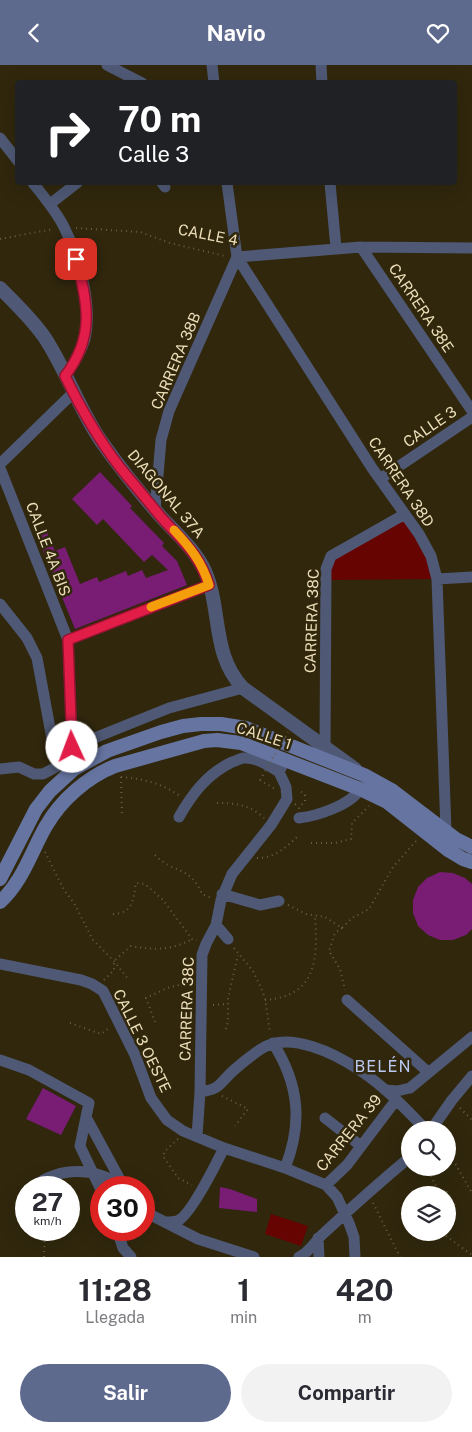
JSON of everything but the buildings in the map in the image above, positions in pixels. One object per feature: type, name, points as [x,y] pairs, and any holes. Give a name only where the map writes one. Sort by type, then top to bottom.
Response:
[{"type":"main road","name":"CALLE 1","points":[[0,879],[36,809],[60,780],[78,766],[107,751],[161,732],[183,726],[201,724],[221,724],[246,728],[362,782],[448,850],[472,862]]},
{"type":"main road","name":"CALLE 1","points":[[0,902],[15,885],[45,827],[54,814],[86,781],[102,771],[150,755],[204,741],[217,740],[241,743],[282,766],[362,782],[393,791],[456,839],[472,847]]},
{"type":"street","points":[[107,65],[136,80]]},
{"type":"street","points":[[212,65],[214,80]]},
{"type":"street","points":[[321,65],[322,80]]},
{"type":"street","points":[[0,138],[15,157]]},
{"type":"street","points":[[36,185],[50,204],[58,231],[76,259],[84,286],[88,313],[85,339],[81,351],[65,376]]},
{"type":"street","points":[[50,204],[74,185]]},
{"type":"street","name":"CARRERA 38D","points":[[227,185],[237,257],[380,479],[405,514],[430,556],[437,579],[446,831]]},
{"type":"street","points":[[330,185],[336,247]]},
{"type":"street","name":"CALLE 4","points":[[237,257],[336,247],[472,248]]},
{"type":"street","name":"CARRERA 38E","points":[[361,247],[472,411]]},
{"type":"street","name":"CARRERA 38B","points":[[156,510],[161,440],[168,411],[237,257]]},
{"type":"street","name":"DIAGONAL 37A","points":[[0,287],[32,320],[46,339],[73,393],[100,439],[125,474],[192,550],[205,571],[225,660],[232,675],[243,688],[325,747],[362,782]]},
{"type":"street","points":[[0,464],[73,393]]},
{"type":"street","name":"CALLE 3","points":[[380,479],[472,417]]},
{"type":"street","name":"CALLE 4A BIS","points":[[0,468],[68,640],[72,747]]},
{"type":"street","name":"CARRERA 38C","points":[[325,747],[326,569],[331,556],[405,514]]},
{"type":"street","points":[[437,579],[472,577]]},
{"type":"street","points":[[68,640],[209,585]]},
{"type":"street","points":[[0,604],[28,638],[37,658],[52,739]]},
{"type":"street","points":[[0,769],[19,767],[34,774],[42,774],[56,767],[72,747],[169,708],[243,688]]},
{"type":"street","points":[[179,817],[188,802],[210,776],[241,758],[282,766]]},
{"type":"street","name":"CARRERA 38C","points":[[197,1136],[200,1092],[202,955],[216,925],[222,897],[232,874],[271,825],[287,799],[282,766]]},
{"type":"street","points":[[299,818],[325,812],[339,805],[355,795],[362,782]]},
{"type":"street","points":[[222,897],[260,905],[279,901]]},
{"type":"street","points":[[216,925],[228,939]]},
{"type":"street","name":"CALLE 3 OESTE","points":[[0,964],[81,980],[103,991],[135,1055],[151,1098],[167,1120],[184,1131],[224,1149],[285,1168],[326,1185]]},
{"type":"street","points":[[347,1000],[428,1072]]},
{"type":"street","name":"CARRERA 39","points":[[385,1090],[397,1091],[410,1088],[472,1037]]},
{"type":"street","points":[[273,1043],[292,1082],[296,1104],[294,1140],[285,1168]]},
{"type":"street","points":[[200,1092],[213,1090],[221,1085],[233,1071],[262,1048],[273,1043],[305,1044],[326,1052],[361,1071],[385,1090],[417,1121]]},
{"type":"street","points":[[0,1059],[29,1069],[89,1103],[80,1145],[94,1176]]},
{"type":"street","points":[[437,1121],[452,1099],[472,1076]]},
{"type":"street","name":"CARRERA 39","points":[[326,1185],[347,1165],[396,1100]]},
{"type":"street","points":[[86,1117],[118,1176]]},
{"type":"street","points":[[325,1118],[361,1146]]},
{"type":"street","points":[[164,1222],[176,1222],[184,1217],[210,1177],[224,1149]]},
{"type":"street","points":[[299,1257],[307,1253],[318,1238],[367,1192],[401,1164]]},
{"type":"street","points":[[52,1176],[68,1171],[92,1172],[102,1176]]},
{"type":"street","points":[[326,1185],[337,1197],[345,1213],[354,1237],[355,1257]]},
{"type":"street","points":[[155,1216],[198,1239],[254,1257]]},
{"type":"street","points":[[318,1238],[319,1257]]},
{"type":"street","points":[[121,1241],[123,1248],[130,1257]]},
{"type":"path","name":"CALLE 4","points":[[0,239],[58,231],[140,232],[170,243],[216,255],[237,257]]},
{"type":"path","points":[[271,785],[260,780],[288,732]]},
{"type":"path","points":[[268,760],[282,766]]},
{"type":"path","points":[[122,817],[121,777],[145,779],[168,787],[188,802]]},
{"type":"path","points":[[217,803],[238,803],[256,811],[271,825]]},
{"type":"path","points":[[312,843],[335,843],[351,839],[352,823],[371,804]]},
{"type":"path","points":[[347,1000],[340,969],[329,951],[335,933],[352,918],[369,909],[393,867],[422,835]]},
{"type":"path","points":[[246,856],[259,859],[270,857],[283,851],[297,837]]},
{"type":"path","points":[[43,846],[64,890],[74,903],[93,940],[114,961],[128,979]]},
{"type":"path","points":[[155,855],[168,865],[190,875],[198,884],[202,894],[222,897]]},
{"type":"path","points":[[113,914],[126,911],[131,904],[136,883],[145,884],[163,900],[192,939],[206,944]]},
{"type":"path","points":[[279,901],[306,914],[325,917],[342,928]]},
{"type":"path","points":[[265,1000],[280,999],[299,990],[312,972],[315,953],[315,916]]},
{"type":"path","points":[[92,984],[103,981],[109,976],[114,970],[114,961],[131,946],[155,950],[182,945],[192,939]]},
{"type":"path","points":[[228,939],[238,955],[253,971],[265,1000],[273,1043]]},
{"type":"path","points":[[226,1029],[228,1004],[238,955]]},
{"type":"path","points":[[155,1022],[146,998],[181,983],[201,980]]},
{"type":"path","points":[[201,1005],[228,1004]]},
{"type":"path","points":[[70,1023],[102,1034],[118,1020]]},
{"type":"path","points":[[213,1090],[248,1109],[235,1126]]},
{"type":"path","points":[[452,1099],[472,1121]]},
{"type":"path","points":[[184,1131],[165,1151],[163,1156],[178,1178],[201,1190]]},
{"type":"path","points":[[456,1165],[472,1193]]},
{"type":"path","points":[[367,1192],[400,1257]]},
{"type":"path","points":[[44,1257],[45,1241]]},
{"type":"path","points":[[453,1241],[472,1255]]},
{"type":"shaded area","points":[[405,514],[437,579],[326,580],[331,556]]},
{"type":"shaded area","points":[[271,1214],[308,1226],[301,1246],[265,1234]]},
{"type":"slow traffic","points":[[151,607],[209,585],[205,571],[198,559],[174,530]]},
{"type":"district","name":"BELÉN","points":[[383,1066]]},
{"type":"route","points":[[72,747],[68,640],[209,585],[205,571],[192,550],[125,474],[100,439],[65,376],[81,351],[87,326],[88,313],[84,286],[76,259]]}]
